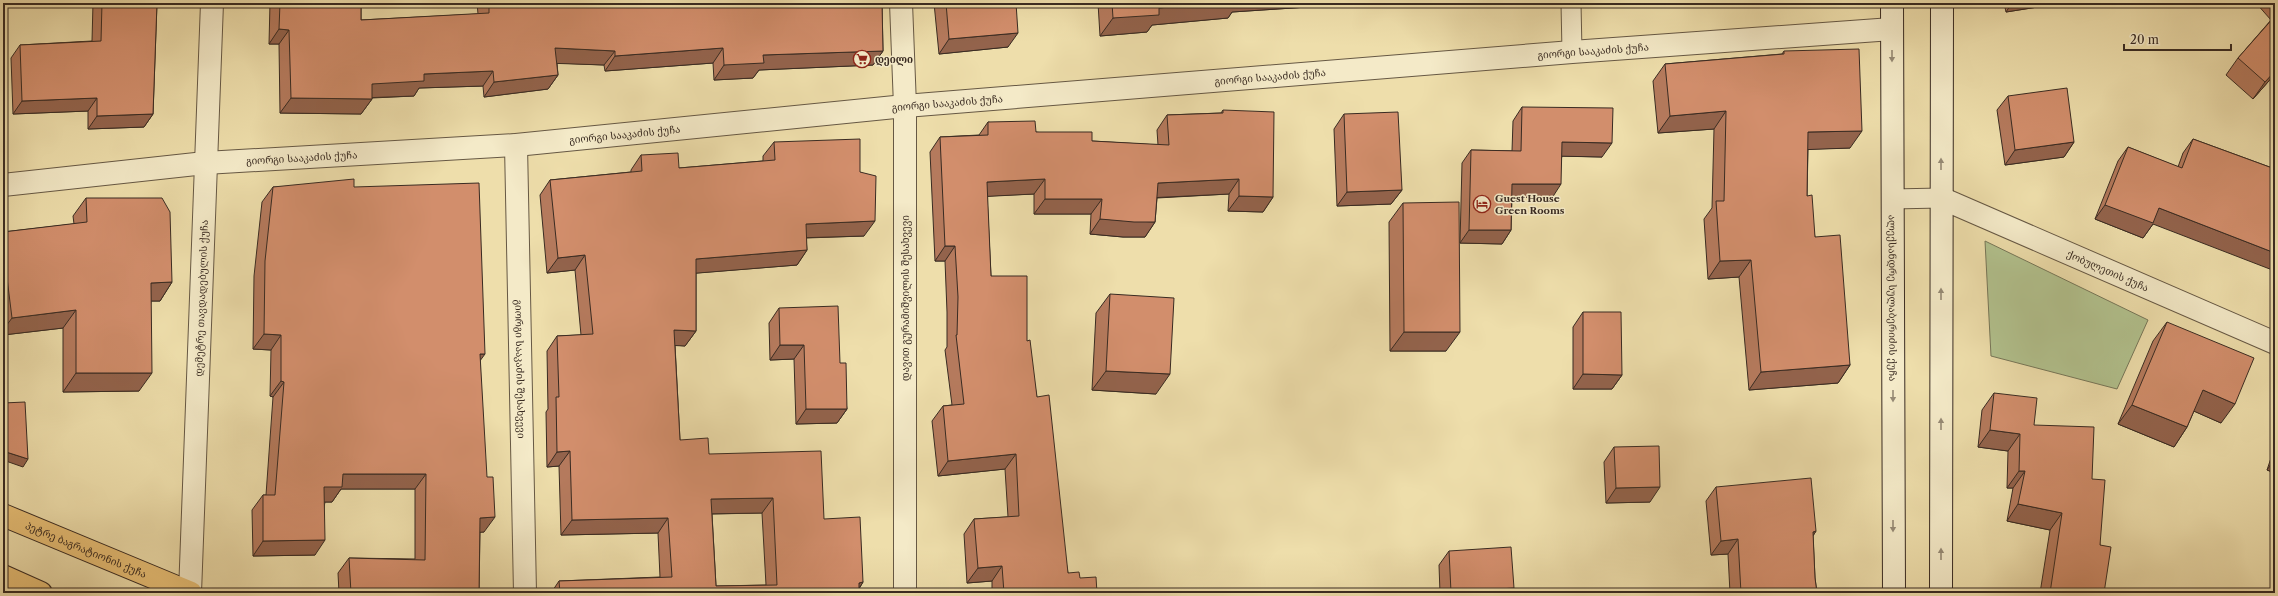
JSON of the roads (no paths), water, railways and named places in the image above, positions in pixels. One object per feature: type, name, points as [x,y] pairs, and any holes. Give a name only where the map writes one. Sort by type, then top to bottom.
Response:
[{"type":"main road","name":"პეტრე ბაგრატიონის ქუჩა","points":[[3,515],[190,593]]},
{"type":"main road","points":[[3,576],[41,593]]},
{"type":"street","name":"დემეტრე თავდადებულის ქუჩა","points":[[190,593],[212,3]]},
{"type":"street","name":"დავით გურამიშვილის შესახვევი","points":[[901,3],[906,106],[905,593]]},
{"type":"street","name":"ალექსანდრე სულაბერიძის ქუჩა","points":[[1892,3],[1894,593]]},
{"type":"street","points":[[1941,593],[1942,3]]},
{"type":"street","name":"გიორგი სააკაძის ქუჩა","points":[[3,185],[205,163],[516,145],[906,106],[1572,52],[1892,29]]},
{"type":"street","name":"გიორგი სააკაძის შესახვევი","points":[[516,145],[525,593]]},
{"type":"street","name":"ქობულეთის ქუჩა","points":[[1941,198],[2275,343]]},
{"type":"lane","points":[[1571,3],[1572,52]]},
{"type":"lane","points":[[1892,198],[1941,198]]},
{"type":"place","name":"დეილი","points":[[862,59]]},
{"type":"place","name":"Guest House Green Rooms","points":[[1482,204]]}]
